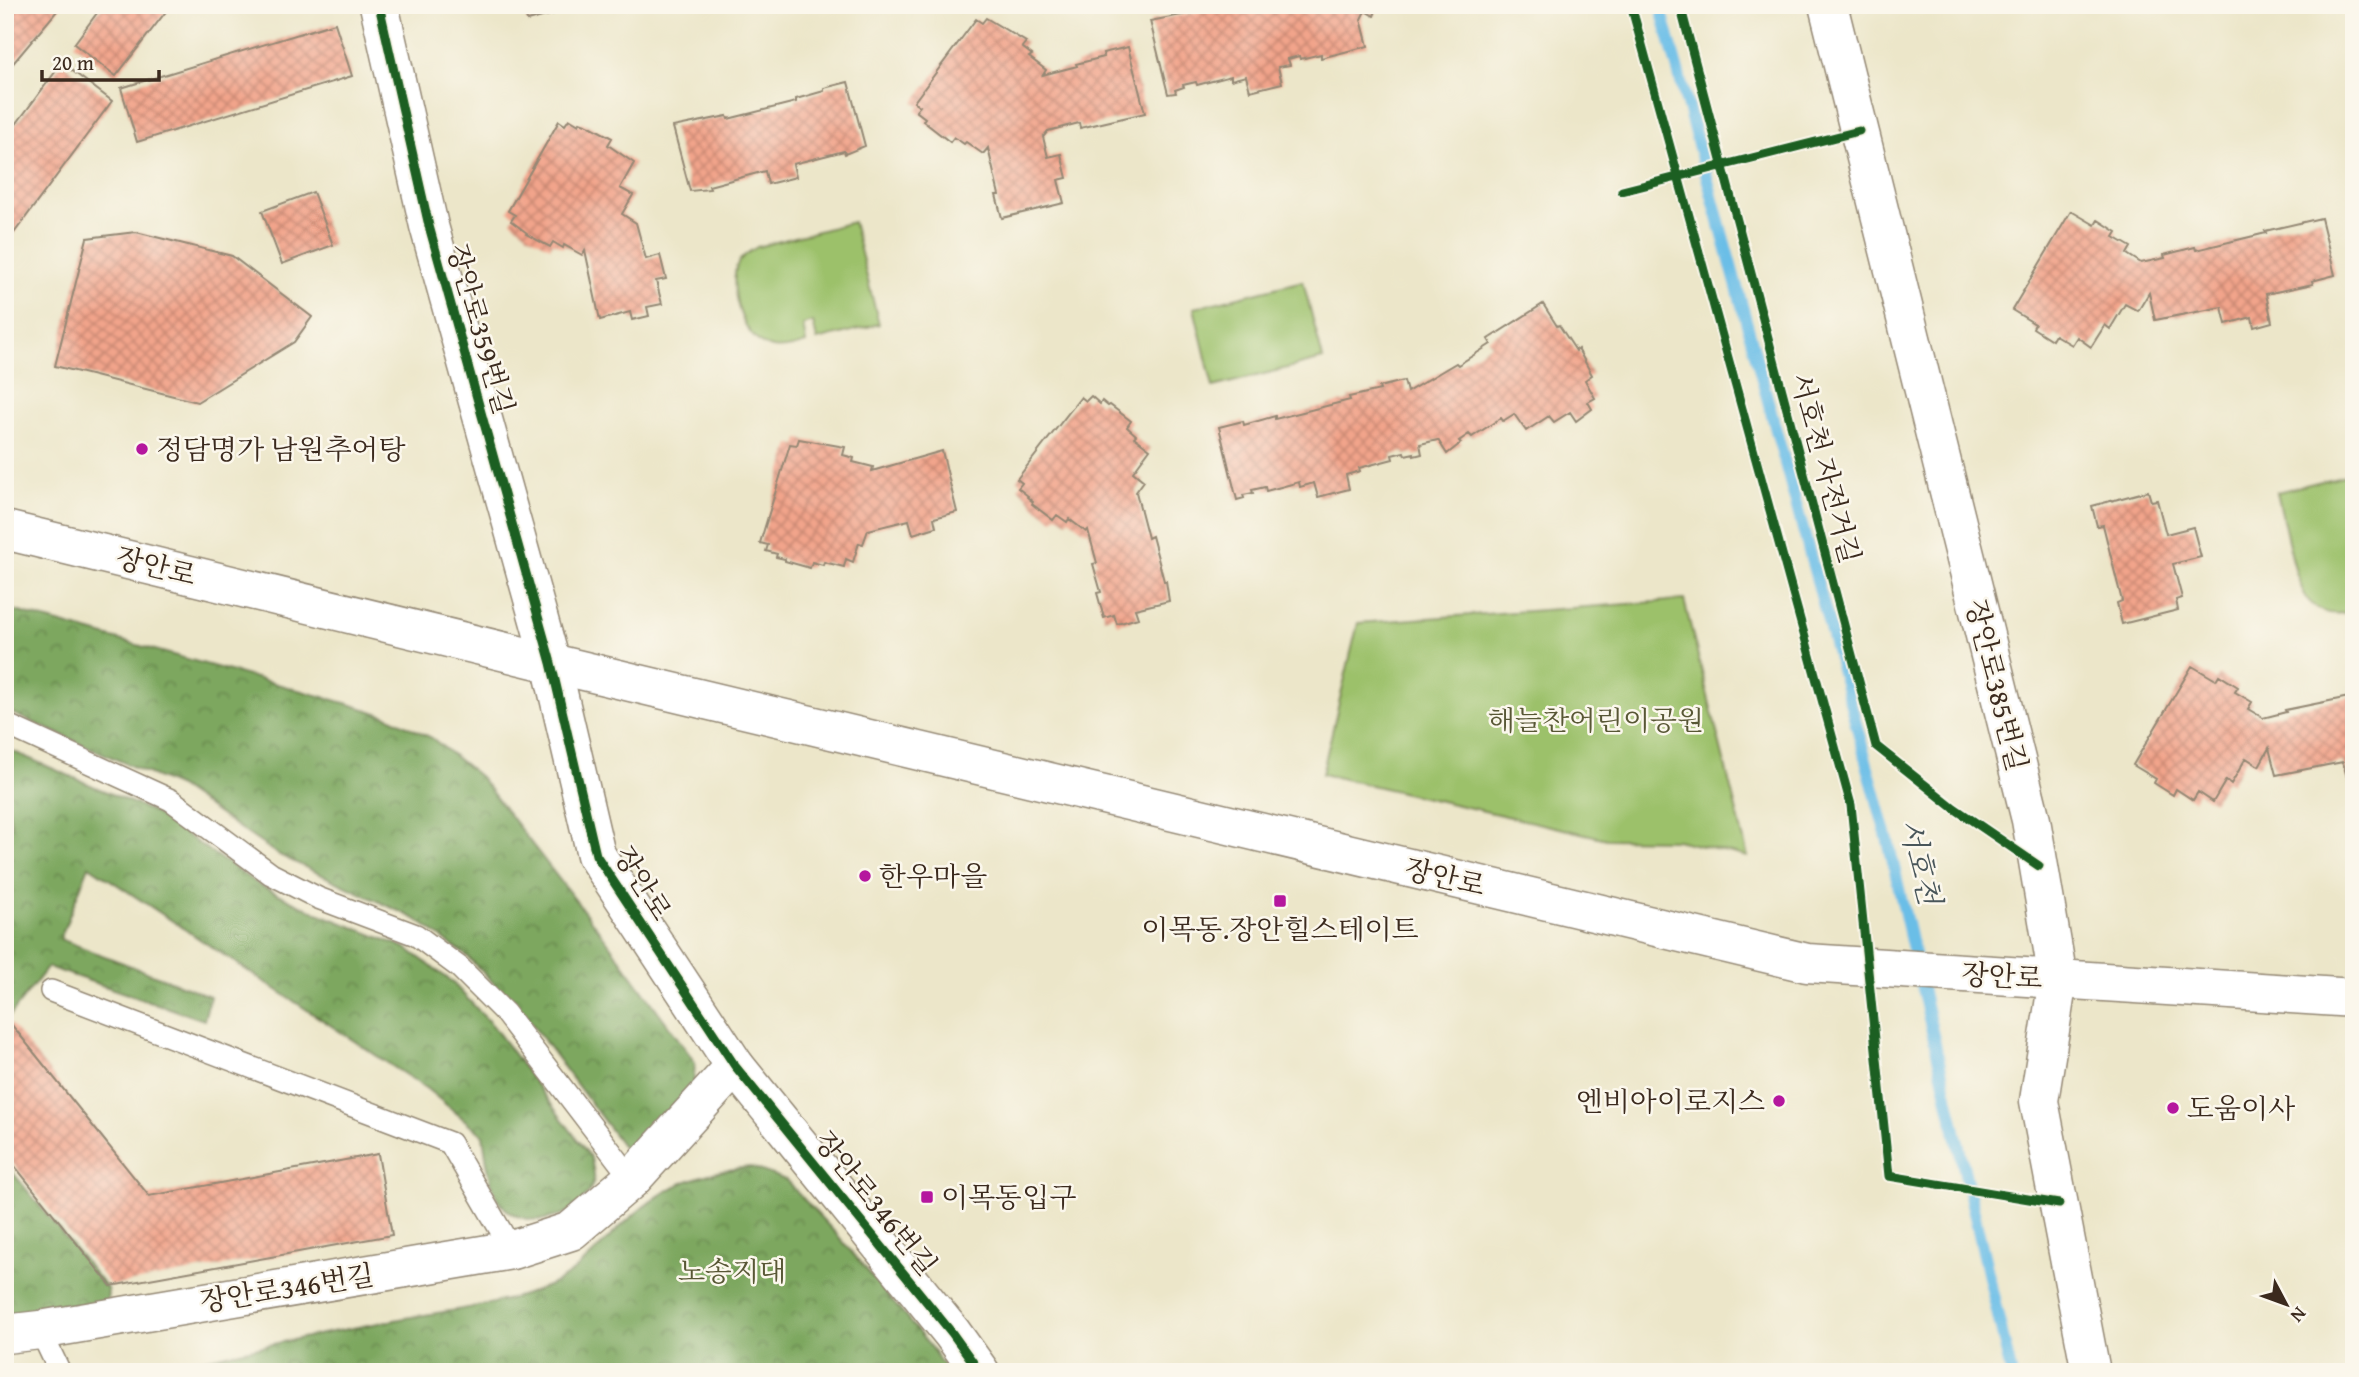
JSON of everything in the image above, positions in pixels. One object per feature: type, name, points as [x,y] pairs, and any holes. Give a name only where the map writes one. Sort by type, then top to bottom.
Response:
[{"type":"street","name":"장안로359번길","points":[[379,5],[429,226],[551,663]]},
{"type":"street","name":"장안로385번길","points":[[1828,5],[2028,807],[2058,979],[2039,1101],[2091,1372]]},
{"type":"street","name":"장안로","points":[[5,530],[1807,963],[2354,998]]},
{"type":"street","name":"장안로","points":[[551,663],[596,855],[735,1066]]},
{"type":"street","name":"장안로346번길","points":[[22,1332],[512,1250],[571,1231],[632,1179],[735,1066],[952,1333],[980,1372]]},
{"type":"lane","points":[[5,724],[171,800],[271,874],[318,898],[416,935],[459,967],[505,1013],[632,1179]]},
{"type":"lane","points":[[51,991],[450,1143],[512,1250]]},
{"type":"lane","points":[[22,1332],[60,1372]]},
{"type":"green space","points":[[853,222],[879,324],[817,340],[813,322],[803,325],[806,343],[781,348],[763,344],[754,337],[746,327],[737,301],[735,276],[740,259],[757,247]]},
{"type":"green space","points":[[1303,281],[1323,359],[1213,387],[1194,308]]},
{"type":"green space","points":[[2354,473],[2354,611],[2324,612],[2309,601],[2299,581],[2277,492]]},
{"type":"green space","name":"해늘찬어린이공원","points":[[1684,600],[1748,857],[1676,840],[1607,839],[1322,774],[1358,623]]},
{"type":"green space","points":[[5,608],[352,705],[387,716],[432,738],[480,777],[607,941],[695,1062],[693,1092],[630,1156],[525,1015],[468,957],[416,919],[277,854],[179,787],[5,710]]},
{"type":"green space","points":[[5,748],[153,812],[259,885],[315,912],[406,948],[451,981],[493,1026],[591,1158],[594,1180],[588,1193],[579,1204],[554,1218],[525,1219],[512,1213],[501,1204],[494,1190],[483,1135],[427,1089],[89,866],[60,939],[210,996],[204,1020],[48,967],[5,1022],[5,838],[11,824],[5,791]]},
{"type":"green space","points":[[5,1163],[108,1290],[107,1306],[5,1324]]},
{"type":"green space","name":"노송지대","points":[[751,1167],[786,1180],[839,1237],[929,1345],[948,1372],[180,1372],[191,1362],[217,1356],[374,1324],[476,1307],[532,1292],[574,1271],[640,1209],[672,1188],[707,1174]]},
{"type":"building","points":[[5,5],[62,5],[5,73]]},
{"type":"building","points":[[103,5],[171,5],[116,76],[74,44]]},
{"type":"building","points":[[523,5],[584,5],[584,6],[527,21]]},
{"type":"building","points":[[1233,5],[1375,5],[1377,8],[1374,16],[1365,11],[1361,19],[1368,46],[1321,58],[1321,54],[1288,59],[1290,65],[1278,67],[1282,83],[1250,91],[1246,76],[1231,80],[1231,76],[1197,85],[1196,82],[1183,85],[1184,87],[1175,90],[1176,93],[1168,94],[1150,21]]},
{"type":"building","points":[[986,18],[1026,42],[1022,47],[1032,55],[1029,57],[1046,70],[1043,75],[1104,57],[1103,53],[1128,47],[1145,113],[1080,128],[1079,123],[1048,131],[1043,137],[1048,157],[1061,154],[1067,178],[1058,180],[1064,203],[1002,218],[988,148],[983,154],[954,137],[950,142],[923,121],[925,118],[916,111],[920,106],[914,102],[976,19],[982,23]]},
{"type":"building","points":[[335,23],[352,76],[137,142],[121,88]]},
{"type":"building","points":[[62,63],[112,101],[14,233],[5,226],[5,139]]},
{"type":"building","points":[[848,82],[865,146],[845,154],[844,151],[793,164],[796,177],[768,184],[765,171],[709,186],[710,189],[690,191],[673,127],[727,116],[728,119],[796,102],[796,99],[824,91],[824,88]]},
{"type":"building","points":[[569,119],[579,125],[580,122],[588,125],[612,138],[608,145],[634,163],[620,188],[633,195],[622,214],[636,223],[646,259],[660,255],[666,279],[656,281],[662,304],[647,307],[649,316],[632,320],[630,312],[600,320],[585,250],[582,255],[553,242],[550,247],[526,234],[511,221],[515,215],[508,211],[559,121],[565,125]]},
{"type":"building","points":[[313,192],[333,245],[282,264],[262,211]]},
{"type":"building","points":[[2071,211],[2095,225],[2098,220],[2117,232],[2114,237],[2131,247],[2127,254],[2141,263],[2195,247],[2196,250],[2321,218],[2335,275],[2312,281],[2313,284],[2266,294],[2272,322],[2254,327],[2252,317],[2226,324],[2222,307],[2155,320],[2149,293],[2138,311],[2125,304],[2110,329],[2105,325],[2091,347],[2077,337],[2072,345],[2055,335],[2052,340],[2033,328],[2035,324],[2012,310]]},
{"type":"building","points":[[136,232],[232,256],[312,317],[294,342],[197,402],[55,366],[87,238]]},
{"type":"building","points":[[1543,304],[1576,351],[1578,349],[1592,375],[1585,380],[1595,398],[1588,402],[1592,409],[1576,421],[1570,412],[1554,422],[1549,416],[1526,431],[1514,414],[1503,421],[1501,418],[1472,437],[1469,434],[1447,454],[1438,440],[1420,444],[1422,454],[1405,455],[1404,452],[1392,455],[1393,459],[1359,468],[1360,471],[1346,475],[1349,489],[1318,497],[1314,483],[1300,487],[1299,482],[1266,491],[1265,487],[1252,490],[1253,493],[1243,495],[1244,498],[1237,500],[1219,427],[1243,421],[1244,425],[1275,416],[1275,419],[1350,400],[1349,397],[1404,381],[1407,392],[1491,344],[1488,339]]},
{"type":"building","points":[[1091,396],[1100,404],[1102,401],[1110,405],[1131,421],[1127,427],[1136,435],[1134,437],[1150,449],[1133,472],[1144,481],[1136,492],[1148,538],[1152,536],[1166,581],[1169,601],[1135,609],[1138,618],[1117,624],[1114,615],[1104,618],[1097,593],[1101,592],[1093,564],[1097,563],[1088,530],[1086,532],[1069,519],[1067,522],[1057,515],[1053,520],[1032,504],[1028,496],[1018,488],[1022,483],[1017,479],[1081,397],[1086,401]]},
{"type":"building","points":[[799,439],[845,447],[843,455],[854,458],[853,462],[873,467],[872,471],[942,451],[957,512],[934,518],[936,527],[913,534],[909,520],[868,530],[863,544],[859,543],[853,562],[846,559],[844,567],[812,562],[810,568],[776,557],[777,554],[766,551],[768,545],[760,543],[790,444],[797,445]]},
{"type":"building","points":[[2148,491],[2151,501],[2157,500],[2166,534],[2193,527],[2201,557],[2173,564],[2182,598],[2176,600],[2178,610],[2122,624],[2117,603],[2122,601],[2103,525],[2097,526],[2092,506]]},
{"type":"building","points":[[2192,666],[2216,680],[2219,675],[2238,687],[2235,692],[2252,702],[2248,709],[2263,718],[2286,712],[2285,710],[2354,696],[2354,776],[2347,778],[2343,762],[2276,775],[2269,748],[2259,766],[2246,758],[2231,784],[2226,780],[2213,802],[2198,792],[2193,800],[2176,789],[2173,795],[2154,783],[2156,779],[2133,765]]},
{"type":"building","points":[[11,1024],[149,1196],[378,1154],[392,1235],[111,1286],[5,1154],[5,1028]]},
{"type":"waterway","name":"서호천","points":[[1660,5],[1888,841],[2011,1372]]},
{"type":"cycle path","points":[[379,5],[429,226],[551,663],[596,855],[735,1066],[952,1333],[980,1372]]},
{"type":"cycle path","points":[[1631,5],[1851,805],[1889,1176],[2059,1204]]},
{"type":"cycle path","name":"서호천 자전거길","points":[[1680,5],[1876,746],[1954,808],[2039,866]]},
{"type":"cycle path","points":[[1622,191],[1859,131]]},
{"type":"place","name":"정담명가 남원추어탕","points":[[142,449]]},
{"type":"place","name":"한우마을","points":[[865,876]]},
{"type":"place","name":"이목동.장안힐스테이트","points":[[1280,901]]},
{"type":"place","name":"엔비아이로지스","points":[[1779,1101]]},
{"type":"place","name":"도움이사","points":[[2173,1108]]},
{"type":"place","name":"이목동입구","points":[[927,1197]]}]
